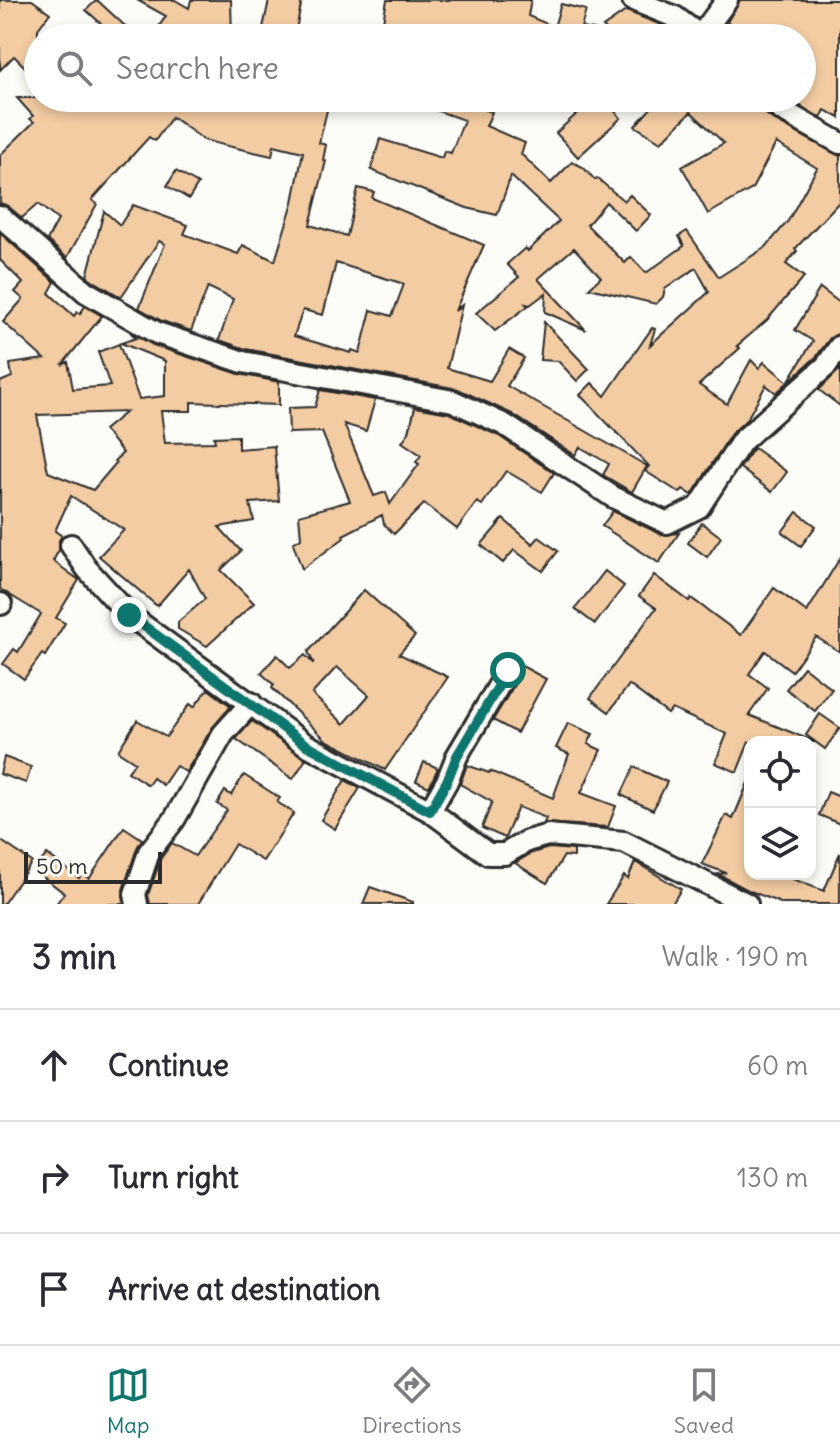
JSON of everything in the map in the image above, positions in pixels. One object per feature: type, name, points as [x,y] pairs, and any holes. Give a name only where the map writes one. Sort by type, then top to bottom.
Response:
[{"type":"street","points":[[633,0],[685,24]]},
{"type":"street","points":[[710,24],[727,0]]},
{"type":"street","points":[[785,112],[840,143]]},
{"type":"street","points":[[0,216],[86,292],[157,333],[243,362],[453,401],[505,425],[613,497],[667,523],[699,507],[742,441],[826,366],[840,346]]},
{"type":"street","points":[[71,545],[87,569],[129,615],[305,744],[430,811],[488,854],[505,854],[527,841],[548,835],[624,842],[747,904]]},
{"type":"street","points":[[430,811],[457,756],[508,670]]},
{"type":"street","points":[[137,904],[135,894],[149,852],[174,820],[223,734],[251,703]]},
{"type":"building","points":[[0,0],[32,0],[50,13],[42,24],[24,24],[24,66],[14,56],[0,70]]},
{"type":"building","points":[[97,0],[123,24],[102,24],[86,10]]},
{"type":"building","points":[[137,0],[175,0],[189,8],[191,0],[231,0],[232,24],[161,24],[166,16]]},
{"type":"building","points":[[269,0],[302,0],[297,24],[264,24]]},
{"type":"building","points":[[387,0],[531,0],[528,16],[547,24],[383,24]]},
{"type":"building","points":[[740,0],[840,0],[840,118],[825,110],[821,118],[811,112],[816,112],[816,24],[727,22]]},
{"type":"building","points":[[561,4],[586,10],[582,24],[555,24]]},
{"type":"building","points":[[626,11],[659,24],[607,24]]},
{"type":"building","points":[[29,112],[327,112],[319,143],[326,145],[323,160],[326,161],[310,225],[347,236],[358,188],[374,192],[372,198],[484,245],[455,311],[462,305],[447,368],[490,381],[509,349],[524,358],[507,386],[647,466],[632,492],[603,475],[609,464],[580,447],[575,455],[512,414],[458,389],[246,349],[219,340],[233,299],[208,287],[191,331],[162,321],[139,308],[165,244],[159,241],[121,297],[87,276],[104,211],[120,225],[133,205],[188,225],[184,234],[238,254],[243,245],[275,261],[293,202],[303,152],[274,145],[272,156],[204,140],[172,117],[155,141],[149,137],[92,200],[97,204],[67,258],[47,240],[58,220],[38,204],[22,218],[0,203],[0,155],[34,122],[30,119],[33,116]],"holes":[[[336,263],[404,284],[392,316],[371,310],[360,353],[294,336],[303,310],[323,315]]]},
{"type":"building","points":[[441,112],[492,112],[486,126],[525,143],[521,154],[551,183],[572,162],[583,167],[624,201],[630,195],[651,215],[636,231],[606,202],[587,225],[625,263],[631,257],[646,273],[684,246],[679,236],[687,231],[719,277],[766,247],[788,221],[817,168],[776,143],[752,189],[708,214],[682,167],[724,143],[691,112],[763,112],[840,156],[840,201],[795,249],[797,251],[786,264],[804,277],[767,320],[737,346],[740,348],[699,385],[727,404],[751,360],[759,368],[764,362],[788,382],[813,341],[795,330],[820,288],[840,303],[840,333],[830,338],[816,357],[776,393],[766,385],[747,419],[731,434],[692,495],[683,489],[680,493],[645,471],[649,466],[580,395],[592,383],[605,396],[652,328],[655,329],[650,345],[709,292],[696,268],[665,289],[663,297],[656,304],[589,288],[601,277],[574,248],[538,279],[586,330],[545,312],[546,293],[530,305],[526,304],[528,306],[495,331],[476,313],[519,277],[507,264],[525,248],[528,251],[559,221],[511,176],[497,215],[467,208],[371,170],[380,139],[442,158],[444,151],[451,153],[464,120]]},
{"type":"building","points":[[579,112],[616,112],[621,118],[578,157],[556,133]]},
{"type":"building","points":[[648,112],[691,112],[661,142],[635,126]]},
{"type":"building","points":[[176,171],[198,184],[189,199],[167,186]]},
{"type":"building","points":[[0,233],[55,282],[49,293],[74,316],[77,312],[80,314],[85,306],[102,316],[62,365],[68,362],[73,389],[110,386],[98,352],[119,344],[139,399],[165,396],[165,361],[121,343],[136,338],[130,332],[153,345],[239,374],[279,382],[279,405],[191,402],[191,411],[161,411],[165,443],[215,442],[214,437],[238,436],[238,449],[274,446],[279,501],[250,503],[254,521],[219,527],[241,551],[221,570],[254,603],[207,646],[178,629],[178,622],[205,599],[189,569],[157,606],[99,556],[124,530],[71,496],[55,531],[62,536],[53,561],[79,580],[56,618],[65,623],[45,656],[42,654],[24,679],[3,664],[14,649],[18,652],[41,614],[0,589],[0,382],[12,377],[10,364],[44,359],[3,322],[23,299],[15,292],[23,283],[0,260]],"holes":[[[126,412],[104,430],[123,453],[93,490],[48,472],[37,415]]]},
{"type":"building","points":[[544,322],[589,369],[577,381],[558,361],[540,360]]},
{"type":"building","points":[[840,369],[840,406],[819,390]]},
{"type":"building","points":[[320,390],[375,400],[366,431],[344,424],[374,496],[386,492],[390,504],[419,464],[416,462],[421,455],[402,442],[409,432],[415,407],[449,413],[499,436],[554,473],[542,492],[506,471],[482,505],[477,502],[457,529],[424,504],[394,534],[384,524],[382,515],[343,535],[344,538],[302,569],[293,543],[301,538],[299,515],[350,501],[322,432],[289,433],[288,408],[315,407]]},
{"type":"building","points":[[754,448],[787,472],[772,492],[740,468]]},
{"type":"building","points":[[613,511],[662,535],[679,533],[659,563],[602,526]]},
{"type":"building","points":[[797,512],[816,526],[801,546],[782,532]]},
{"type":"building","points":[[503,519],[533,544],[539,537],[558,551],[543,571],[514,550],[503,563],[481,545]]},
{"type":"building","points":[[702,523],[721,537],[707,557],[688,543]]},
{"type":"building","points":[[840,558],[840,652],[816,637],[792,671],[765,651],[749,674],[768,688],[749,715],[800,736],[744,736],[744,754],[737,772],[715,763],[727,734],[672,709],[668,714],[629,685],[609,712],[590,698],[656,608],[639,596],[654,575],[741,635],[774,588],[807,612]]},
{"type":"building","points":[[605,571],[624,586],[595,624],[575,609]]},
{"type":"building","points":[[364,590],[415,636],[399,654],[448,677],[385,770],[326,740],[272,688],[274,685],[261,673],[277,655],[290,668],[305,655],[314,664],[308,652]],"holes":[[[337,667],[369,695],[344,724],[312,694]]]},
{"type":"building","points":[[520,665],[546,679],[517,733],[493,720],[519,677]]},
{"type":"building","points":[[804,667],[832,689],[815,711],[786,689]]},
{"type":"building","points":[[208,689],[231,706],[212,728],[186,772],[176,766],[163,785],[153,778],[148,785],[128,772],[135,762],[118,751],[137,720],[166,737],[190,704],[194,707]]},
{"type":"building","points":[[820,714],[840,728],[825,749],[816,742],[816,736],[806,735]]},
{"type":"building","points":[[252,721],[306,759],[293,779],[236,739]]},
{"type":"building","points":[[568,723],[593,734],[588,744],[601,750],[581,793],[616,806],[608,827],[544,823],[546,818],[518,807],[505,838],[482,828],[492,802],[460,784],[467,765],[490,771],[553,798],[569,754],[556,748]]},
{"type":"building","points":[[4,757],[31,767],[26,783],[0,774]]},
{"type":"building","points":[[424,762],[438,768],[429,787],[416,781]]},
{"type":"building","points":[[634,767],[667,782],[653,810],[621,795]]},
{"type":"building","points":[[244,775],[280,798],[277,802],[294,813],[263,861],[235,844],[198,904],[150,904],[148,895],[161,858],[172,843],[195,856],[227,810],[217,804],[225,791],[231,795]]},
{"type":"building","points":[[345,780],[360,788],[335,829],[321,820]]},
{"type":"building","points":[[744,792],[744,880],[795,880],[824,891],[840,853],[840,904],[783,904],[748,890],[718,874],[726,873],[702,864],[726,815],[733,819]]},
{"type":"building","points":[[828,792],[840,797],[840,824],[819,815]]},
{"type":"building","points":[[124,827],[142,839],[123,890],[124,904],[56,904],[64,893],[34,870],[47,854],[79,878],[83,873],[89,879]]},
{"type":"building","points":[[0,840],[32,862],[3,904],[0,904]]},
{"type":"building","points":[[549,848],[574,850],[574,857],[564,856],[547,883],[515,863],[532,853]]},
{"type":"building","points":[[635,862],[681,889],[672,904],[606,904],[624,876],[628,879]]},
{"type":"building","points":[[370,887],[413,902],[413,904],[363,904]]},
{"type":"route","points":[[129,615],[305,744],[430,811],[457,756],[508,670]]}]
